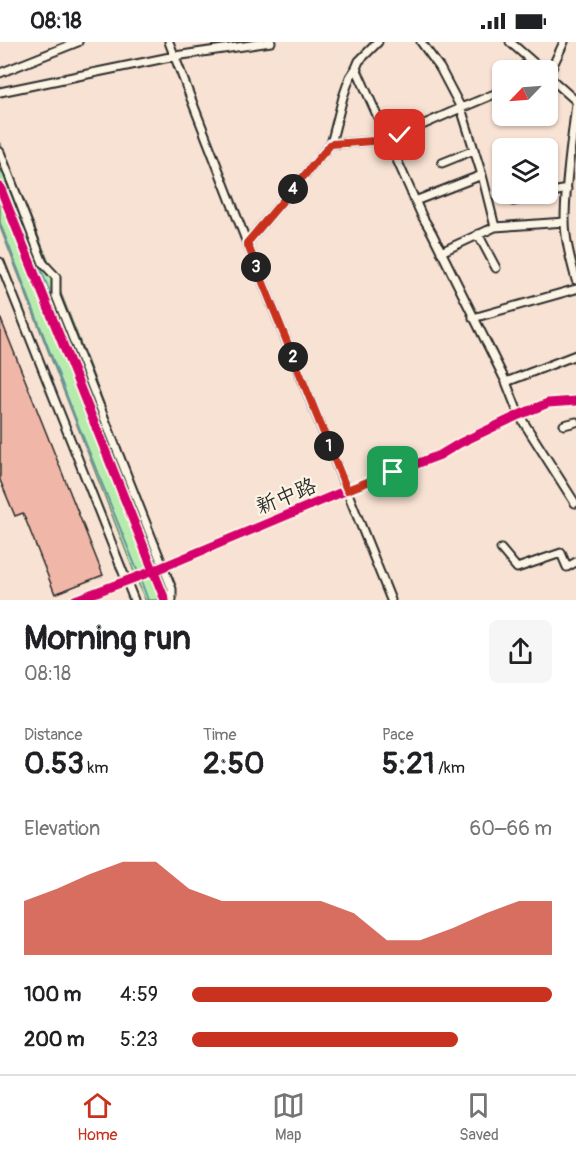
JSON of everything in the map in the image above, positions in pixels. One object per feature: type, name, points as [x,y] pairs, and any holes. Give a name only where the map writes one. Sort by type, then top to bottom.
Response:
[{"type":"street","points":[[0,73],[78,42]]},
{"type":"street","points":[[169,42],[247,243],[391,600]]},
{"type":"street","points":[[0,92],[175,56],[271,42]]},
{"type":"street","points":[[247,243],[331,144],[350,77],[359,61],[378,42]]},
{"type":"street","points":[[422,42],[440,68],[461,108],[495,227]]},
{"type":"street","points":[[510,42],[530,60]]},
{"type":"street","points":[[556,60],[564,42]]},
{"type":"street","points":[[356,68],[416,201],[506,382],[519,415],[575,503]]},
{"type":"street","points":[[558,85],[576,102],[565,222],[576,280]]},
{"type":"street","points":[[331,144],[388,140],[492,95]]},
{"type":"street","points":[[442,163],[474,150]]},
{"type":"street","points":[[0,152],[43,263],[56,277],[56,296],[172,590],[172,600]]},
{"type":"street","points":[[416,201],[482,175]]},
{"type":"street","points":[[558,191],[567,189]]},
{"type":"street","points":[[441,252],[495,227],[565,222]]},
{"type":"street","points":[[478,234],[496,268]]},
{"type":"street","points":[[0,262],[134,600]]},
{"type":"street","points":[[473,318],[576,289]]},
{"type":"street","points":[[506,382],[576,355]]},
{"type":"street","name":"新中路","points":[[75,600],[162,567],[347,490],[440,455],[460,443],[548,403],[576,401]]},
{"type":"street","points":[[564,425],[576,422]]},
{"type":"street","points":[[501,549],[517,568],[561,553],[567,567],[576,562]]},
{"type":"green space","points":[[0,142],[111,422],[175,592],[176,600],[145,600],[0,227]]},
{"type":"building","points":[[0,317],[103,575],[55,594],[23,513],[15,516],[0,480]]},
{"type":"waterway","points":[[0,166],[156,561]]},
{"type":"waterway","points":[[0,223],[137,570]]},
{"type":"waterway","points":[[157,600],[166,590],[161,573]]},
{"type":"waterway","points":[[141,581],[148,600]]},
{"type":"cycle path","points":[[0,187],[165,600]]},
{"type":"cycle path","points":[[75,600],[153,571],[347,490],[440,455],[460,443],[548,403],[576,401]]},
{"type":"route","points":[[393,472],[347,490],[247,243],[331,144],[388,140],[400,135]]}]
